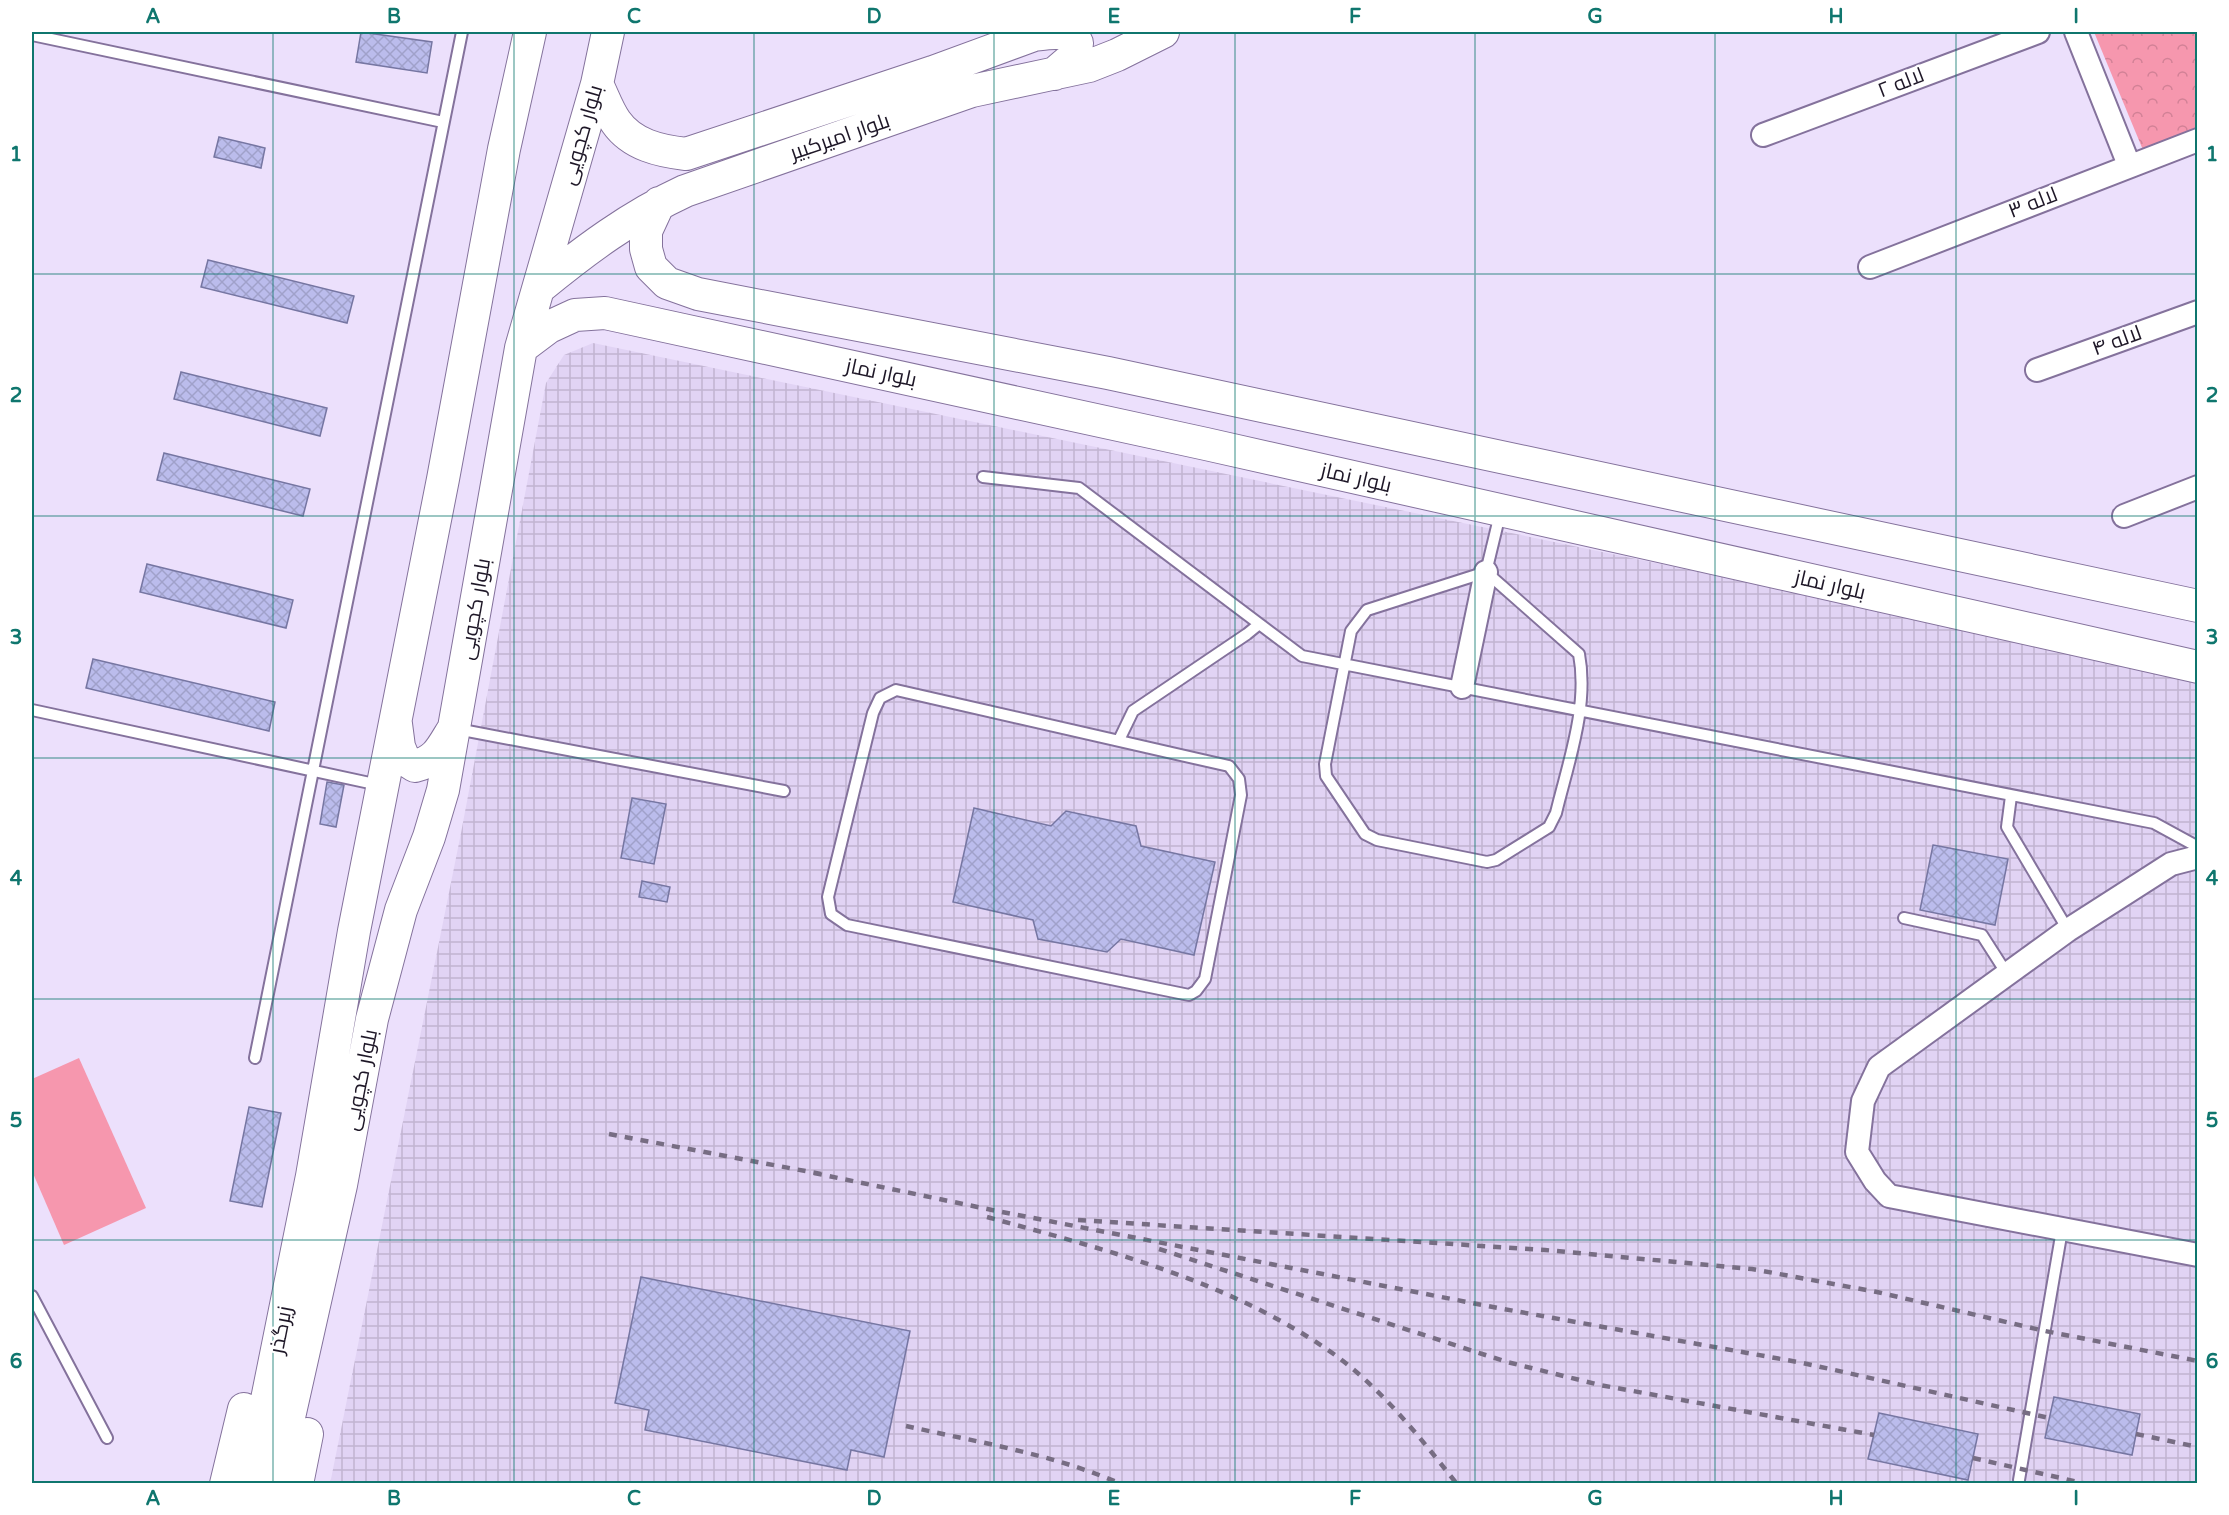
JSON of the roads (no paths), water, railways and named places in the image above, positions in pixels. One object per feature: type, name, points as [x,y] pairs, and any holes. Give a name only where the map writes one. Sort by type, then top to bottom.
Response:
[{"type":"main road","name":"بلوار کچویی","points":[[326,1180],[354,931],[396,723],[504,149],[530,32]]},
{"type":"main road","name":"بلوار کچویی","points":[[326,1180],[401,910],[429,837],[440,800],[521,348],[597,84],[608,32]]},
{"type":"main road","name":"بلوار امیرکبیر","points":[[539,288],[591,245],[659,203],[685,191],[972,91],[1089,66],[1117,56],[1163,32]]},
{"type":"main road","name":"بلوار امیرکبیر","points":[[597,84],[616,123],[638,142],[663,152],[686,154],[933,72],[1038,33],[1060,33],[1074,38],[1077,43],[1075,56],[1054,74]]},
{"type":"main road","name":"بلوار نماز","points":[[659,203],[646,231],[646,249],[651,267],[667,283],[698,294],[1160,384],[2198,606]]},
{"type":"main road","name":"بلوار نماز","points":[[521,348],[549,327],[575,315],[605,313],[1206,444],[2198,667]]},
{"type":"main road","points":[[1149,432],[1162,424],[1170,411],[1169,397],[1160,384]]},
{"type":"main road","points":[[1206,444],[1191,427],[1189,416],[1198,403],[1209,395]]},
{"type":"main road","points":[[396,723],[399,747],[404,759],[415,766],[429,762],[441,749],[454,728]]},
{"type":"main road","points":[[226,1484],[287,1224],[326,1180]]},
{"type":"main road","points":[[297,1484],[345,1244],[326,1180]]},
{"type":"main road","name":"زیرگذر","points":[[250,1484],[326,1180]]},
{"type":"main road","name":"زیرگذر","points":[[274,1484],[326,1180]]},
{"type":"street","name":"لاله ۲","points":[[1763,135],[2038,32]]},
{"type":"street","points":[[2076,32],[2129,165]]},
{"type":"street","name":"لاله ۳","points":[[1869,267],[2198,140]]},
{"type":"street","name":"لاله ۴","points":[[2037,370],[2198,312]]},
{"type":"street","points":[[2124,516],[2198,487]]},
{"type":"street","points":[[1462,687],[1485,572]]},
{"type":"street","points":[[2198,857],[2171,864],[2068,930],[1879,1067],[1863,1101],[1857,1152],[1875,1181],[1889,1196],[2198,1256]]},
{"type":"lane","points":[[255,1058],[462,32]]},
{"type":"lane","points":[[32,35],[443,122]]},
{"type":"lane","points":[[983,477],[1078,488],[1302,656],[2154,823],[2198,847]]},
{"type":"lane","points":[[1485,572],[1501,511]]},
{"type":"lane","points":[[1485,572],[1578,654],[1582,674],[1580,710],[1556,813],[1549,827],[1496,860],[1487,862],[1377,840],[1365,834],[1326,776],[1325,764],[1351,631],[1367,610],[1485,572]]},
{"type":"lane","points":[[1119,740],[1133,711],[1247,634],[1258,624]]},
{"type":"lane","points":[[896,690],[1119,740],[1230,766],[1239,779],[1241,795],[1205,979],[1196,991],[1189,995],[847,925],[831,914],[828,897],[873,713],[880,698],[896,690]]},
{"type":"lane","points":[[32,710],[382,785]]},
{"type":"lane","points":[[454,728],[784,791]]},
{"type":"lane","points":[[2011,796],[2007,827],[2068,930]]},
{"type":"lane","points":[[1904,918],[1982,935],[2007,974]]},
{"type":"lane","points":[[2019,1480],[2062,1230]]},
{"type":"lane","points":[[32,1296],[107,1438]]},
{"type":"railway","points":[[609,1134],[821,1174]]},
{"type":"railway","points":[[814,1173],[992,1210],[1498,1308],[1803,1363],[2049,1418]]},
{"type":"railway","points":[[987,1217],[1163,1269],[1206,1285],[1288,1325],[1328,1350],[1364,1379],[1412,1429],[1457,1484]]},
{"type":"railway","points":[[1078,1220],[1545,1250],[1752,1269],[1877,1292],[2045,1331],[2198,1361]]},
{"type":"railway","points":[[1159,1249],[1507,1362],[1600,1385],[1874,1435]]},
{"type":"railway","points":[[906,1426],[1042,1457],[1121,1484]]},
{"type":"railway","points":[[2136,1434],[2198,1447]]},
{"type":"railway","points":[[1973,1458],[2087,1484]]}]
